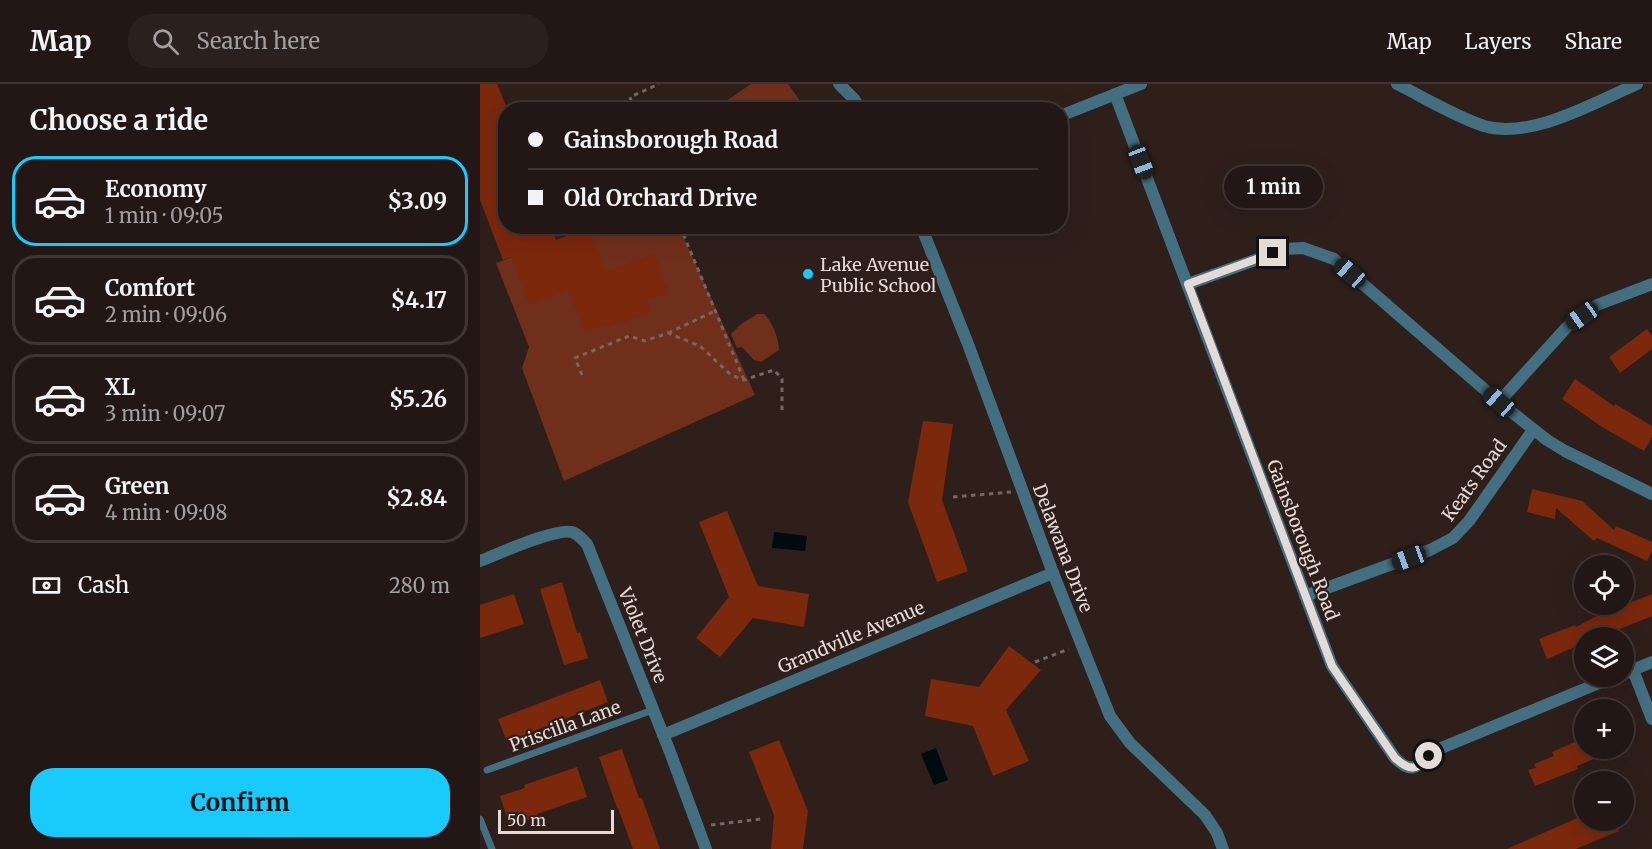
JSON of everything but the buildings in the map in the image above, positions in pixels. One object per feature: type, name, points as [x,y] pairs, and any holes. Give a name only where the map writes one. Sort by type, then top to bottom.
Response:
[{"type":"street","points":[[839,84],[856,102]]},
{"type":"street","points":[[1068,113],[1141,84]]},
{"type":"street","points":[[1397,84],[1485,126],[1498,128],[1545,123],[1636,84]]},
{"type":"street","name":"Gainsborough Road","points":[[1115,94],[1332,666],[1395,758],[1404,766],[1415,768],[1434,752],[1590,687]]},
{"type":"street","name":"Delawana Drive","points":[[924,234],[1110,716],[1130,743],[1205,815],[1217,833],[1223,849]]},
{"type":"street","points":[[1188,284],[1286,249],[1303,248],[1334,258],[1533,430],[1565,451],[1652,494]]},
{"type":"street","points":[[1499,402],[1567,327],[1597,305],[1652,284]]},
{"type":"street","name":"Keats Road","points":[[1305,596],[1430,550],[1453,538],[1469,521],[1533,430]]},
{"type":"street","name":"Violet Drive","points":[[480,561],[554,533],[570,532],[579,536],[587,544],[706,849]]},
{"type":"street","name":"Grandville Avenue","points":[[663,735],[1053,573]]},
{"type":"street","points":[[1634,670],[1652,662]]},
{"type":"street","points":[[1634,684],[1652,719]]},
{"type":"lane","name":"Priscilla Lane","points":[[487,770],[653,710]]},
{"type":"lane","points":[[480,819],[492,849]]},
{"type":"path","points":[[632,102],[630,97],[659,84]]},
{"type":"path","points":[[684,234],[744,380]]},
{"type":"path","points":[[582,375],[575,358],[629,336],[645,341],[715,311]]},
{"type":"path","points":[[668,333],[700,346],[731,375],[744,380],[774,370],[782,379],[782,411]]},
{"type":"path","points":[[952,496],[1023,491]]},
{"type":"path","points":[[1035,662],[1081,645]]},
{"type":"path","points":[[698,826],[761,819]]},
{"type":"shaded area","points":[[751,84],[788,84],[801,102],[724,102]]},
{"type":"shaded area","points":[[573,234],[682,234],[755,395],[564,481],[522,368],[529,347],[496,263]]},
{"type":"shaded area","points":[[757,314],[764,314],[770,321],[779,346],[779,350],[761,362],[754,360],[742,347],[737,348],[731,334]]},
{"type":"shaded area","points":[[774,532],[807,536],[805,551],[772,548]]},
{"type":"shaded area","points":[[936,748],[948,780],[934,785],[921,754]]},
{"type":"place","name":"Lake Avenue Public School","points":[[808,274]]},
{"type":"route","points":[[1273,253],[1188,284],[1332,666],[1395,758],[1404,766],[1415,768],[1429,756]]}]
